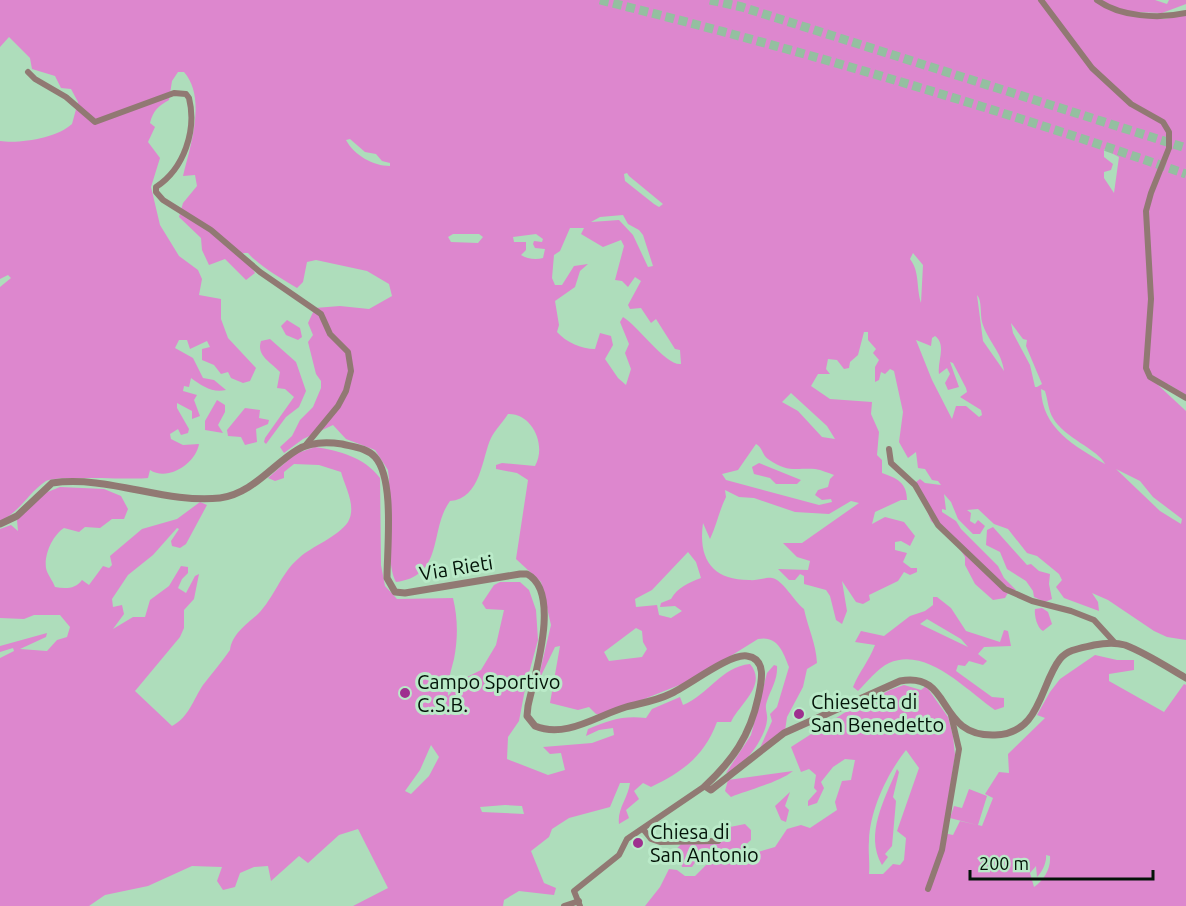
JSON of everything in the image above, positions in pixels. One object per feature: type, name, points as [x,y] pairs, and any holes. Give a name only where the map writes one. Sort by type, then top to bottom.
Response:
[{"type":"street","points":[[1041,0],[1092,68],[1131,104],[1157,118],[1167,127],[1169,148],[1146,212],[1151,299],[1146,368],[1150,377],[1186,398]]},
{"type":"street","points":[[1097,0],[1109,7],[1138,14],[1165,17],[1186,13]]},
{"type":"street","points":[[0,524],[17,516],[46,487],[62,482],[113,483],[199,498],[224,497],[243,491],[305,446],[338,406],[350,381],[351,361],[340,342],[330,334],[321,314],[260,272],[211,230],[163,200],[156,192],[156,186],[178,168],[182,160],[191,120],[189,98],[186,94],[174,93],[95,122],[66,97],[34,79],[28,72]]},
{"type":"street","name":"Via Rieti","points":[[305,446],[334,443],[360,448],[375,457],[381,465],[386,480],[387,578],[395,592],[405,593],[520,574],[527,574],[537,583],[546,621],[528,706],[527,716],[535,726],[549,730],[587,724],[625,707],[669,695],[736,657],[749,656],[758,662],[762,672],[748,733],[732,759],[705,786]]},
{"type":"street","points":[[890,448],[891,463],[915,485],[938,525],[1005,589],[1032,601],[1071,611],[1094,620],[1115,643],[1145,655],[1186,678]]},
{"type":"street","points":[[564,906],[580,903],[574,891],[619,855],[627,839],[705,786],[715,790],[731,774],[784,733],[900,681],[918,679],[929,683],[956,722],[975,732],[994,735],[1013,731],[1037,708],[1061,658],[1072,650],[1115,643]]},
{"type":"street","points":[[928,889],[942,850],[959,749],[951,715]]},
{"type":"street","points":[[643,829],[651,839],[660,842],[718,841]]},
{"type":"shaded area","points":[[0,0],[1155,0],[1167,4],[1169,0],[1186,0],[1186,4],[1162,13],[1134,12],[1135,15],[1164,19],[1186,15],[1186,395],[1168,384],[1158,385],[1186,411],[1186,640],[1167,637],[1154,631],[1108,600],[1092,593],[1098,602],[1099,611],[1064,598],[1056,587],[1062,580],[1059,574],[1037,556],[1027,553],[1008,529],[994,524],[978,509],[967,510],[971,513],[970,521],[975,524],[978,520],[985,526],[980,534],[973,534],[958,519],[951,502],[944,494],[946,510],[942,509],[942,512],[956,521],[961,529],[998,566],[1004,578],[1016,590],[1009,591],[1005,598],[993,600],[975,584],[965,565],[965,557],[958,546],[931,521],[916,482],[920,479],[925,483],[941,485],[938,481],[932,480],[925,469],[918,468],[916,452],[908,458],[899,442],[903,412],[894,371],[890,369],[885,374],[881,372],[879,380],[875,382],[875,367],[879,360],[873,353],[876,349],[868,340],[868,332],[864,332],[858,355],[850,362],[849,368],[844,369],[837,360],[828,359],[826,369],[830,374],[818,374],[811,386],[830,399],[872,402],[871,414],[879,432],[877,455],[882,460],[882,473],[903,485],[907,500],[901,500],[875,512],[872,524],[885,517],[904,522],[915,536],[910,546],[901,541],[895,542],[895,550],[907,553],[903,562],[911,568],[917,568],[917,572],[910,575],[904,572],[898,581],[869,595],[870,600],[863,604],[856,602],[842,581],[847,611],[842,624],[836,620],[830,596],[826,590],[804,584],[804,576],[800,574],[795,580],[789,580],[778,569],[808,570],[810,561],[797,557],[783,543],[802,543],[859,503],[851,501],[829,514],[795,512],[754,498],[739,497],[725,490],[726,497],[710,539],[703,523],[703,547],[710,565],[717,571],[736,579],[772,578],[784,586],[804,609],[817,663],[807,669],[803,687],[787,717],[785,731],[760,748],[772,721],[770,714],[777,707],[789,667],[775,642],[765,638],[758,639],[692,680],[604,715],[596,714],[589,707],[578,710],[550,703],[560,646],[555,647],[537,684],[551,625],[541,582],[516,559],[528,480],[517,473],[496,469],[496,465],[502,463],[535,466],[539,449],[535,432],[524,419],[508,414],[491,438],[474,485],[468,493],[450,501],[444,512],[429,561],[422,571],[412,578],[396,582],[389,548],[388,470],[375,450],[346,439],[333,425],[303,439],[284,453],[280,447],[292,436],[300,420],[313,407],[321,388],[321,381],[316,374],[308,342],[313,335],[308,323],[315,308],[340,306],[369,309],[392,296],[389,284],[367,271],[316,260],[307,262],[303,282],[297,288],[264,267],[248,253],[243,253],[255,273],[246,280],[225,259],[209,265],[202,250],[201,238],[179,217],[183,203],[197,186],[195,175],[183,176],[196,109],[195,95],[184,72],[178,72],[172,81],[169,100],[156,109],[150,123],[155,127],[148,142],[160,158],[151,187],[160,225],[179,256],[198,270],[202,279],[199,295],[221,299],[221,319],[228,338],[256,368],[250,381],[243,383],[231,378],[228,372],[221,374],[214,365],[202,360],[202,349],[210,347],[207,341],[190,349],[187,340],[179,340],[175,348],[193,358],[203,378],[214,380],[226,390],[212,390],[191,378],[189,387],[184,386],[183,391],[197,395],[194,400],[200,416],[192,419],[192,411],[177,403],[177,408],[189,429],[188,433],[181,435],[178,429],[170,434],[171,439],[183,445],[199,444],[193,458],[173,472],[165,474],[150,470],[148,478],[64,478],[46,481],[13,513],[0,521],[0,287],[11,278],[8,275],[0,279],[0,141],[28,141],[65,129],[72,124],[78,102],[71,89],[61,88],[55,76],[32,69],[30,58],[9,37],[0,47]],"holes":[[[350,139],[365,152],[376,154],[382,161],[390,163],[390,166],[371,162],[359,155],[346,140]],[[1104,149],[1119,157],[1114,193],[1104,178],[1104,172],[1111,170],[1113,164],[1104,157]],[[627,173],[663,204],[659,207],[625,181],[624,174]],[[623,215],[628,224],[643,235],[653,266],[648,267],[633,235],[619,220],[591,222],[600,217]],[[570,228],[584,228],[581,234],[603,247],[621,240],[624,246],[615,280],[622,281],[628,287],[635,277],[641,281],[628,305],[630,309],[641,308],[651,323],[656,319],[675,349],[680,350],[681,364],[668,359],[623,317],[620,322],[629,344],[625,353],[631,369],[626,385],[618,378],[605,359],[613,345],[611,336],[600,333],[595,349],[590,349],[574,344],[557,332],[559,325],[555,301],[575,287],[580,271],[588,264],[574,266],[562,285],[555,285],[552,278],[554,255],[560,251]],[[453,234],[479,234],[483,237],[478,243],[451,242],[448,237]],[[536,234],[543,239],[542,242],[534,241],[533,244],[535,248],[545,249],[543,258],[532,259],[521,255],[526,250],[526,242],[514,242],[513,237]],[[913,253],[923,265],[921,303],[917,274],[910,259]],[[977,295],[980,300],[984,328],[1003,364],[1004,371],[983,341]],[[1011,323],[1023,339],[1027,340],[1026,346],[1042,384],[1035,387],[1030,365],[1013,333]],[[935,336],[939,340],[941,349],[939,374],[947,368],[950,374],[945,383],[948,390],[959,387],[950,362],[953,363],[966,388],[967,392],[960,397],[981,410],[982,415],[979,417],[966,406],[956,406],[952,419],[932,380],[916,340],[931,346],[932,338]],[[1041,389],[1045,391],[1050,412],[1058,425],[1096,454],[1105,464],[1062,435],[1047,415]],[[791,393],[827,426],[835,439],[822,437],[798,411],[782,402]],[[756,444],[766,457],[781,466],[791,469],[815,469],[834,475],[828,487],[818,490],[815,495],[822,500],[831,499],[832,502],[819,505],[726,480],[722,474],[738,470]],[[1116,469],[1140,481],[1153,497],[1182,519],[1181,524],[1160,511]],[[688,552],[696,562],[701,578],[680,588],[671,599],[661,603],[660,607],[675,606],[682,611],[671,618],[659,615],[657,605],[636,607],[635,599],[652,590]],[[636,628],[642,631],[643,642],[647,649],[642,657],[609,661],[604,652]]]},
{"type":"shaded area","points":[[287,320],[300,328],[302,337],[298,340],[286,335],[281,326]]},
{"type":"shaded area","points":[[270,339],[296,362],[306,391],[299,407],[286,417],[266,444],[265,438],[294,397],[285,389],[277,388],[280,372],[262,355],[261,341]]},
{"type":"shaded area","points":[[217,400],[225,405],[225,412],[218,425],[223,433],[205,430],[205,421]]},
{"type":"shaded area","points":[[245,408],[260,410],[259,418],[269,420],[268,424],[256,429],[257,442],[245,445],[241,437],[228,436],[227,430]]},
{"type":"shaded area","points":[[315,447],[342,453],[367,465],[380,478],[381,565],[385,586],[397,599],[453,598],[457,636],[448,696],[463,679],[481,670],[496,645],[504,610],[486,609],[482,603],[494,585],[500,582],[520,582],[529,590],[536,610],[538,640],[519,721],[508,737],[507,759],[548,775],[565,770],[561,753],[550,754],[543,747],[592,743],[614,735],[613,728],[599,730],[586,736],[588,729],[610,721],[631,717],[646,718],[652,709],[680,697],[683,705],[740,666],[750,664],[755,672],[754,687],[731,722],[717,722],[706,744],[692,761],[663,781],[651,787],[643,783],[634,791],[639,799],[626,810],[629,818],[619,824],[620,813],[630,783],[620,783],[610,807],[569,818],[552,829],[549,837],[531,851],[544,883],[556,888],[554,895],[519,891],[504,900],[503,906],[353,906],[388,888],[358,829],[339,835],[308,863],[299,856],[271,881],[268,866],[254,867],[240,873],[235,887],[223,890],[217,881],[222,867],[192,866],[148,886],[105,895],[89,906],[0,906],[0,658],[14,651],[13,648],[0,652],[0,646],[47,633],[46,637],[20,649],[47,651],[57,640],[67,637],[70,627],[60,615],[34,615],[24,619],[0,618],[0,529],[11,525],[18,531],[17,520],[45,493],[60,487],[104,489],[121,496],[128,509],[124,519],[112,519],[100,528],[85,527],[79,532],[64,528],[53,540],[46,557],[47,570],[55,587],[70,588],[82,580],[89,585],[103,566],[109,568],[112,565],[110,556],[142,529],[177,519],[200,502],[207,505],[186,544],[180,548],[172,546],[171,541],[179,529],[177,528],[153,555],[128,575],[112,599],[113,607],[122,605],[124,614],[113,629],[133,617],[145,617],[150,600],[169,586],[181,566],[188,567],[188,573],[178,588],[186,593],[195,576],[199,574],[194,599],[184,610],[184,628],[180,637],[135,691],[172,726],[187,713],[203,685],[230,650],[237,634],[264,608],[293,564],[338,532],[348,522],[351,503],[341,472],[319,465],[294,464],[284,472],[284,478],[275,481],[268,478],[295,454]],"holes":[[[431,745],[439,757],[429,776],[411,794],[405,791],[420,770]],[[522,806],[524,814],[482,812],[480,807]]]},
{"type":"shaded area","points":[[759,463],[801,480],[797,484],[776,484],[770,478],[754,474],[752,467]]},
{"type":"shaded area","points":[[993,527],[1027,565],[1031,564],[1039,571],[1050,574],[1052,599],[1045,602],[1034,597],[1026,581],[1007,569],[1000,552],[986,545],[987,530]]},
{"type":"shaded area","points":[[933,597],[937,597],[951,608],[966,631],[1000,642],[1004,630],[1008,631],[1011,646],[984,647],[978,654],[987,661],[983,665],[969,661],[965,666],[958,665],[956,671],[992,697],[1004,698],[1004,707],[995,710],[946,673],[918,660],[903,659],[889,663],[858,691],[853,687],[875,645],[855,642],[861,631],[884,636],[910,616],[925,611],[933,605]],"holes":[[[927,619],[961,639],[968,647],[920,624]]]},
{"type":"shaded area","points":[[1042,608],[1048,612],[1052,624],[1043,631],[1038,624],[1035,612],[1035,609]]},
{"type":"shaded area","points":[[1095,655],[1117,660],[1134,660],[1134,670],[1109,674],[1109,681],[1164,712],[1184,684],[1186,685],[1186,906],[645,906],[660,887],[669,869],[677,870],[685,876],[695,876],[709,862],[710,856],[696,861],[692,867],[682,867],[681,861],[671,865],[669,857],[681,844],[712,842],[725,828],[745,824],[751,830],[751,840],[744,846],[745,851],[758,852],[775,847],[787,829],[801,825],[810,828],[837,810],[835,802],[842,781],[851,780],[855,760],[845,759],[833,767],[821,782],[824,788],[817,803],[808,806],[808,801],[817,791],[814,788],[816,775],[809,769],[801,772],[791,747],[844,713],[904,685],[921,690],[926,686],[948,717],[955,755],[943,833],[953,835],[960,821],[977,825],[950,818],[954,806],[962,808],[969,789],[987,796],[978,825],[982,826],[993,798],[985,794],[999,772],[1009,773],[1008,754],[1045,718],[1037,715],[1060,679]],"holes":[[[906,750],[919,768],[897,831],[906,838],[904,860],[900,865],[893,864],[883,874],[869,874],[870,829],[876,805],[886,781]],[[1046,855],[1050,856],[1048,870],[1044,878],[1034,887],[1030,873],[1036,866],[1037,877],[1039,875],[1045,864]]]},
{"type":"shaded area","points":[[774,665],[777,666],[776,675],[766,704],[766,727],[758,744],[746,760],[726,773],[751,735],[767,673]]},
{"type":"shaded area","points":[[897,769],[899,772],[893,797],[896,801],[892,846],[885,854],[888,857],[882,865],[875,841],[876,829],[882,804]]},
{"type":"shaded area","points":[[793,771],[772,782],[731,797],[725,791],[728,780]]},
{"type":"shaded area","points":[[790,792],[785,806],[789,810],[786,822],[781,820],[775,806]]},
{"type":"tunnel","points":[[600,0],[748,38],[895,80],[1041,125],[1186,174]]},
{"type":"tunnel","points":[[710,0],[742,7],[1186,148]]},
{"type":"place","name":"Campo Sportivo C.S.B.","points":[[405,693]]},
{"type":"place","name":"Chiesetta di San Benedetto","points":[[799,714]]},
{"type":"place","name":"Chiesa di San Antonio","points":[[638,843]]}]
